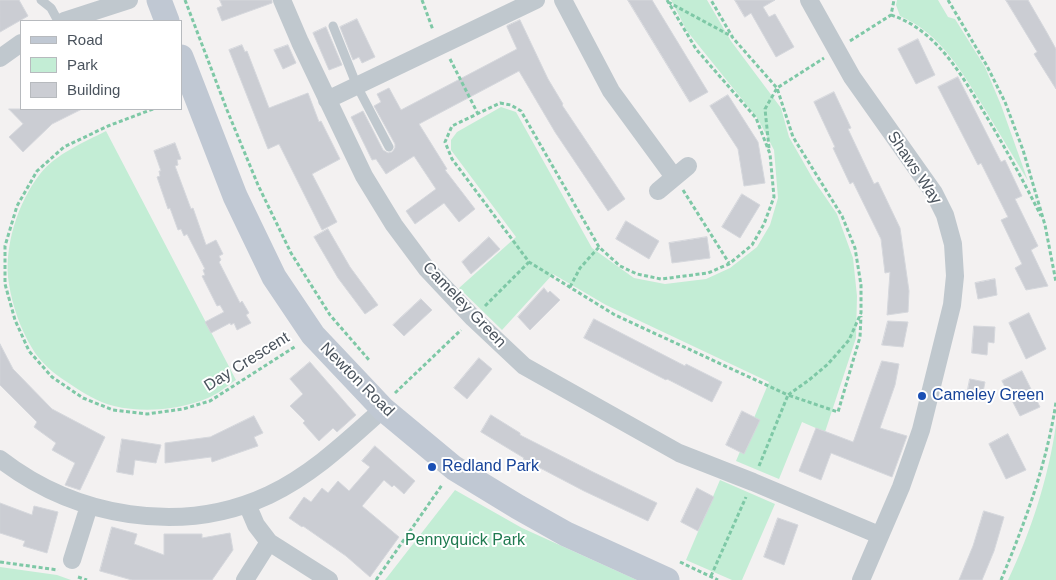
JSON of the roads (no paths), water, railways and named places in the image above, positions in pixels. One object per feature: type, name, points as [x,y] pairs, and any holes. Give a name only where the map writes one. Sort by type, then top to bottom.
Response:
[{"type":"street","points":[[67,20],[129,0]]},
{"type":"street","points":[[159,0],[167,20]]},
{"type":"street","name":"Cameley Green","points":[[282,0],[364,176],[394,225],[426,268],[473,318],[524,366],[678,453],[879,535]]},
{"type":"street","points":[[327,100],[536,0]]},
{"type":"street","points":[[563,0],[611,91],[674,177]]},
{"type":"street","name":"Shaws Way","points":[[809,0],[852,77],[934,193],[945,215],[953,244],[955,276],[952,305],[921,430],[901,487],[861,580]]},
{"type":"street","points":[[0,58],[20,44]]},
{"type":"street","name":"Newton Road","points":[[182,60],[235,196],[274,277],[312,335],[390,400],[454,468],[566,534],[672,570]]},
{"type":"street","points":[[658,191],[688,166]]},
{"type":"street","points":[[0,459],[37,484],[89,506],[119,513],[163,516],[206,513],[247,504],[270,495],[311,471],[343,446],[390,400]]},
{"type":"street","points":[[247,504],[256,526],[269,542],[329,580]]},
{"type":"street","points":[[69,569],[89,506]]},
{"type":"street","points":[[245,580],[269,542]]},
{"type":"lane","points":[[41,0],[51,8],[57,20]]},
{"type":"lane","points":[[333,26],[357,86],[389,147]]},
{"type":"place","name":"Cameley Green","points":[[922,396]]},
{"type":"place","name":"Redland Park","points":[[432,467]]},
{"type":"park label","name":"Pennyquick Park","points":[[465,541]]}]
